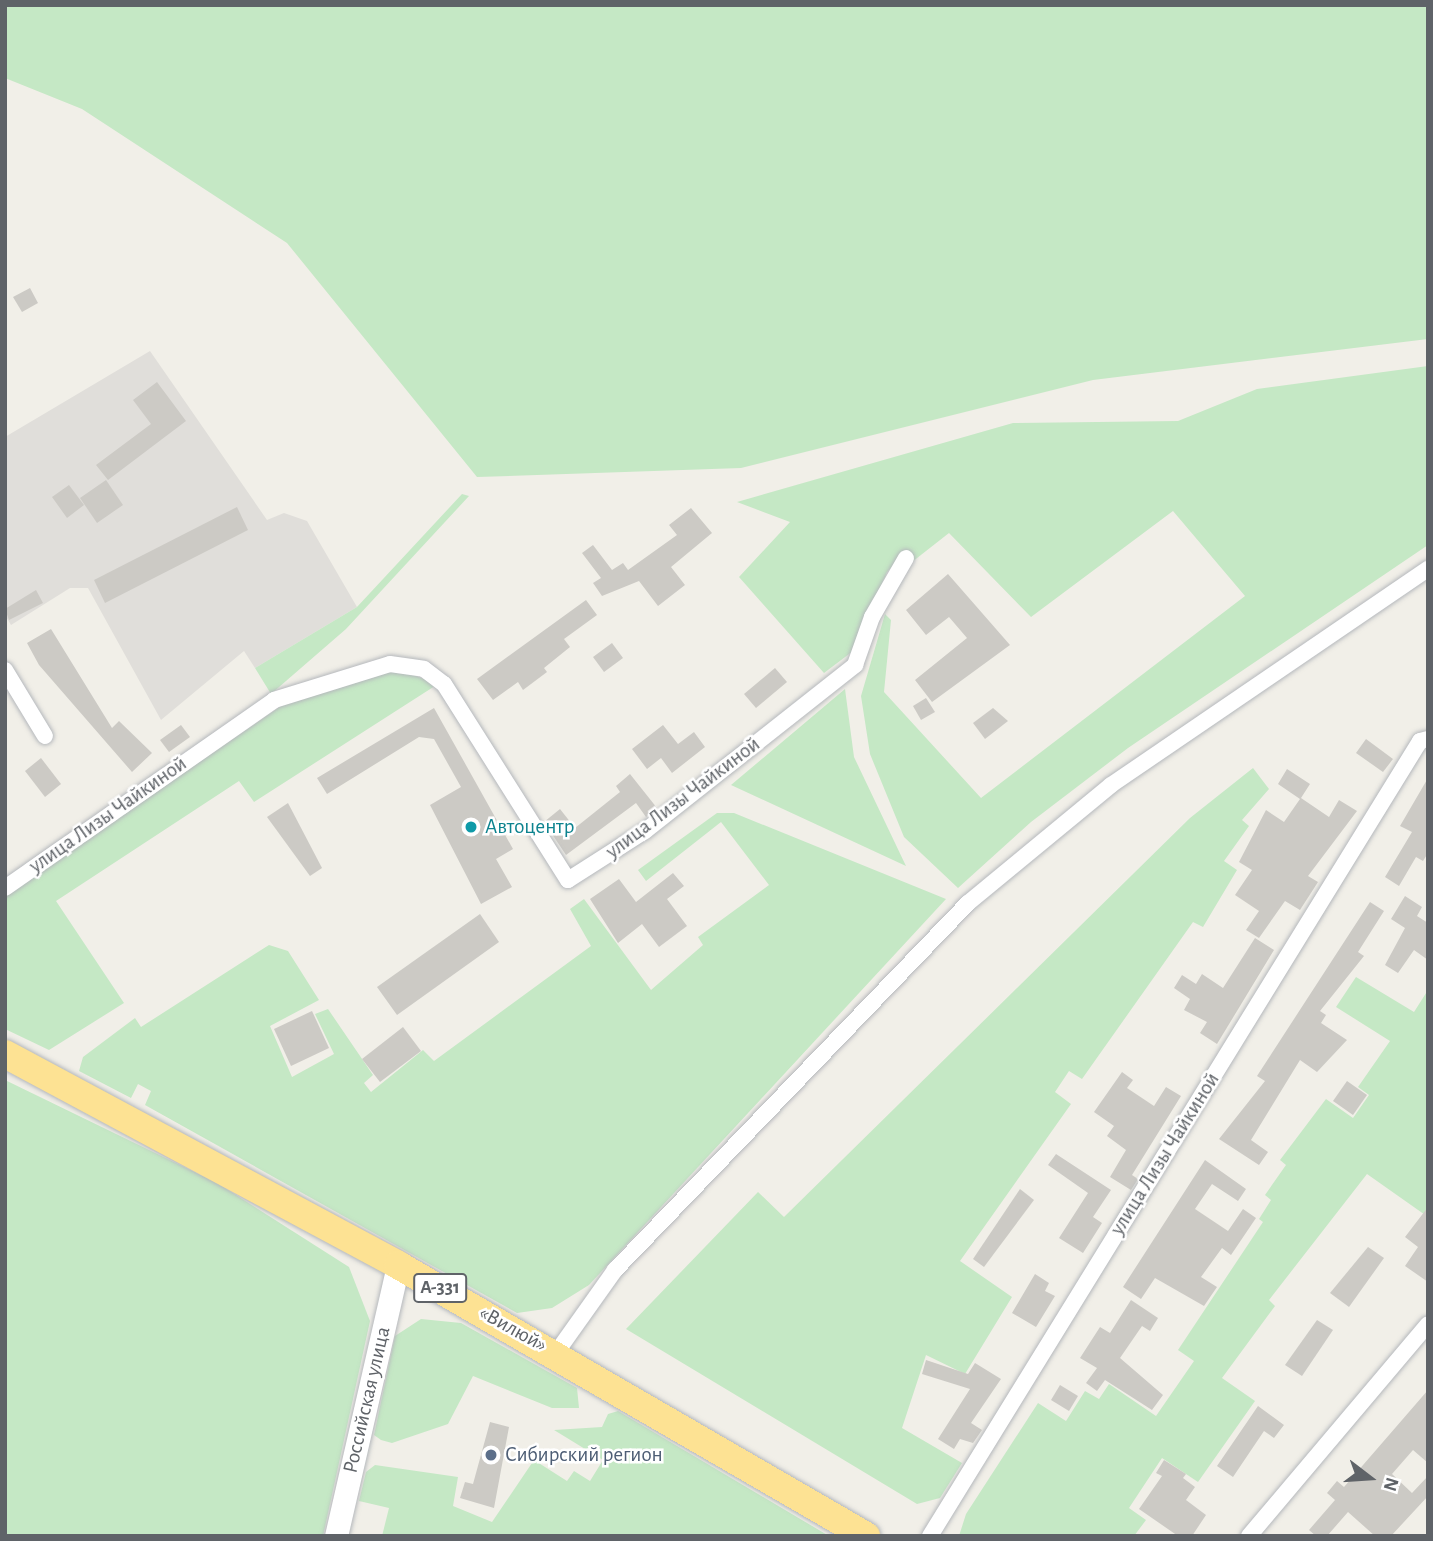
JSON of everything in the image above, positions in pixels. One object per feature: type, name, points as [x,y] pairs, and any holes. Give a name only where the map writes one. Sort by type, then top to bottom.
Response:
[{"type":"highway","name":"«Вилюй»","points":[[5,1054],[556,1353],[866,1536]]},
{"type":"street","name":"улица Лизы Чайкиной","points":[[5,888],[274,701],[390,664],[424,669],[444,684],[568,880],[645,831],[855,664],[872,617],[906,558]]},
{"type":"street","points":[[556,1353],[615,1270],[968,903],[1111,785],[1428,569]]},
{"type":"street","points":[[5,670],[45,736]]},
{"type":"street","name":"улица Лизы Чайкиной","points":[[930,1536],[1420,741],[1428,739]]},
{"type":"street","name":"Российская улица","points":[[336,1536],[398,1265]]},
{"type":"street","points":[[1249,1536],[1428,1324]]},
{"type":"shaded area","points":[[150,351],[267,520],[284,513],[307,521],[357,607],[255,668],[244,651],[161,720],[88,588],[70,588],[11,625],[5,615],[5,437]]},
{"type":"green space","points":[[5,5],[1428,5],[1428,339],[1093,380],[741,468],[477,477],[287,243],[82,109],[5,78]]},
{"type":"green space","points":[[1428,366],[1428,545],[1128,748],[1031,822],[958,888],[904,837],[870,754],[861,696],[885,614],[891,620],[884,692],[981,798],[1245,596],[1173,511],[1031,617],[949,533],[912,562],[904,554],[887,572],[853,651],[824,673],[739,577],[790,522],[737,502],[1013,423],[1178,421],[1257,389]]},
{"type":"green space","points":[[462,494],[469,496],[346,629],[271,694],[255,668],[357,607]]},
{"type":"green space","points":[[396,669],[438,684],[254,802],[239,781],[56,901],[124,1003],[49,1050],[5,1029],[5,895],[284,704]]},
{"type":"green space","points":[[845,689],[854,757],[906,866],[731,785]]},
{"type":"green space","points":[[1253,768],[1269,789],[1242,820],[1249,826],[1224,861],[1237,870],[1203,927],[1193,922],[1082,1079],[1069,1071],[1055,1092],[1071,1104],[960,1261],[1012,1297],[965,1374],[926,1355],[902,1428],[962,1463],[940,1498],[917,1504],[626,1329],[758,1192],[784,1217],[1190,818]]},
{"type":"green space","points":[[717,813],[734,813],[946,899],[589,1285],[552,1308],[517,1313],[145,1105],[151,1091],[138,1084],[131,1098],[79,1071],[83,1057],[135,1018],[141,1027],[269,945],[288,951],[319,1000],[270,1026],[292,1077],[334,1054],[315,1014],[328,1009],[373,1075],[364,1083],[371,1092],[423,1050],[434,1061],[591,946],[570,909],[584,899],[651,990],[703,945],[698,937],[769,885],[721,822],[646,881],[638,870]]},
{"type":"green space","points":[[1356,977],[1414,1012],[1428,990],[1428,1217],[1367,1174],[1269,1300],[1275,1306],[1222,1378],[1255,1401],[1198,1482],[1162,1458],[1129,1508],[1146,1520],[1134,1536],[959,1536],[966,1514],[1038,1403],[1066,1421],[1085,1391],[1099,1399],[1109,1384],[1156,1416],[1194,1361],[1178,1350],[1263,1222],[1259,1219],[1271,1200],[1265,1195],[1286,1165],[1280,1160],[1326,1099],[1353,1118],[1369,1095],[1358,1087],[1390,1041],[1336,1007]]},
{"type":"green space","points":[[5,1080],[217,1183],[349,1267],[370,1321],[323,1536],[5,1536]]},
{"type":"green space","points":[[421,1319],[461,1323],[577,1388],[579,1408],[552,1408],[473,1376],[448,1424],[392,1443],[381,1440],[374,1435],[395,1336]]},
{"type":"green space","points":[[618,1411],[829,1536],[382,1536],[389,1508],[359,1501],[366,1472],[375,1465],[458,1477],[453,1506],[492,1522],[534,1460],[567,1481],[574,1471],[590,1481],[603,1460],[554,1430],[602,1427],[608,1414]]},
{"type":"building","points":[[30,288],[38,303],[22,312],[13,297]]},
{"type":"building","points":[[157,382],[186,421],[108,480],[96,465],[151,424],[133,400]]},
{"type":"building","points":[[106,480],[123,505],[97,523],[80,498]]},
{"type":"building","points":[[69,485],[84,505],[67,518],[52,497]]},
{"type":"building","points":[[237,507],[248,530],[105,603],[94,580]]},
{"type":"building","points":[[691,508],[712,533],[671,567],[685,585],[658,606],[639,581],[602,596],[593,583],[601,578],[582,553],[593,545],[612,570],[623,563],[628,570],[677,535],[669,525]]},
{"type":"building","points":[[948,574],[1010,645],[932,702],[915,680],[967,638],[949,617],[926,635],[906,610]]},
{"type":"building","points":[[36,590],[43,603],[9,620],[5,609]]},
{"type":"building","points":[[586,600],[597,615],[564,639],[570,647],[544,668],[547,672],[523,690],[518,682],[493,700],[477,679]]},
{"type":"building","points":[[51,629],[112,728],[119,721],[152,753],[132,772],[39,665],[27,643]]},
{"type":"building","points":[[612,643],[623,658],[604,672],[593,657]]},
{"type":"building","points":[[775,668],[787,682],[756,708],[744,694]]},
{"type":"building","points":[[926,698],[935,712],[921,720],[913,706]]},
{"type":"building","name":"Автоцентр","points":[[434,708],[513,849],[496,859],[512,887],[481,904],[430,805],[461,787],[434,739],[419,737],[327,794],[317,778]]},
{"type":"building","points":[[993,708],[1008,721],[985,739],[973,723]]},
{"type":"building","points":[[181,725],[190,737],[169,752],[160,740]]},
{"type":"building","points":[[663,725],[678,744],[694,732],[705,747],[672,773],[661,758],[647,769],[632,749]]},
{"type":"building","points":[[1366,739],[1393,759],[1383,772],[1356,753]]},
{"type":"building","points":[[41,758],[61,784],[45,797],[25,771]]},
{"type":"building","points":[[1287,769],[1310,784],[1301,798],[1329,817],[1339,800],[1357,811],[1308,876],[1318,882],[1300,910],[1285,901],[1259,938],[1246,930],[1259,911],[1235,895],[1252,870],[1239,862],[1266,810],[1284,822],[1300,799],[1278,784]]},
{"type":"building","points":[[630,774],[657,808],[646,817],[636,803],[566,855],[544,822],[560,809],[575,828],[620,792],[616,786]]},
{"type":"building","points":[[1428,778],[1428,853],[1423,861],[1416,857],[1399,886],[1385,877],[1412,832],[1400,826]]},
{"type":"building","points":[[288,803],[322,868],[310,876],[267,817]]},
{"type":"building","points":[[673,873],[684,886],[667,899],[687,926],[659,947],[642,924],[618,943],[590,899],[619,879],[636,902]]},
{"type":"building","points":[[1405,896],[1422,907],[1417,916],[1428,923],[1428,960],[1414,950],[1398,973],[1385,965],[1405,928],[1391,919]]},
{"type":"building","points":[[1370,902],[1384,911],[1358,952],[1364,956],[1320,1011],[1326,1015],[1321,1023],[1347,1040],[1317,1072],[1300,1060],[1251,1140],[1268,1152],[1259,1165],[1219,1139],[1265,1081],[1257,1076]]},
{"type":"building","points":[[480,914],[499,942],[397,1015],[377,987]]},
{"type":"building","points":[[1255,938],[1274,950],[1217,1044],[1200,1033],[1207,1022],[1184,1010],[1190,999],[1174,988],[1182,975],[1196,984],[1202,974],[1223,988]]},
{"type":"building","points":[[312,1011],[329,1048],[291,1066],[274,1029]]},
{"type":"building","points":[[403,1027],[421,1051],[380,1082],[362,1059]]},
{"type":"building","points":[[1122,1072],[1133,1080],[1127,1088],[1154,1106],[1166,1087],[1181,1096],[1132,1175],[1138,1179],[1131,1190],[1110,1177],[1126,1150],[1107,1136],[1114,1126],[1094,1112]]},
{"type":"building","points":[[1347,1081],[1367,1095],[1353,1115],[1333,1101]]},
{"type":"building","points":[[1056,1154],[1111,1190],[1093,1217],[1102,1223],[1083,1253],[1059,1238],[1088,1193],[1048,1165]]},
{"type":"building","points":[[1205,1160],[1246,1189],[1238,1201],[1212,1184],[1195,1209],[1228,1231],[1243,1209],[1256,1218],[1231,1255],[1222,1248],[1201,1277],[1217,1287],[1204,1306],[1155,1278],[1141,1299],[1123,1287]]},
{"type":"building","points":[[1020,1189],[1034,1200],[984,1267],[973,1259]]},
{"type":"building","points":[[1428,1207],[1428,1282],[1405,1266],[1418,1247],[1405,1237]]},
{"type":"building","points":[[1368,1247],[1384,1258],[1349,1307],[1330,1293]]},
{"type":"building","points":[[1035,1274],[1049,1283],[1045,1291],[1055,1296],[1036,1327],[1012,1313]]},
{"type":"building","points":[[1131,1300],[1158,1318],[1150,1331],[1142,1326],[1120,1358],[1163,1395],[1152,1410],[1105,1380],[1097,1391],[1086,1383],[1097,1368],[1080,1358],[1100,1327],[1110,1333]]},
{"type":"building","points":[[1317,1320],[1333,1330],[1302,1376],[1285,1365]]},
{"type":"building","points":[[926,1360],[968,1374],[975,1363],[1001,1379],[971,1423],[982,1430],[973,1443],[960,1439],[954,1449],[938,1439],[970,1389],[922,1374]]},
{"type":"building","points":[[1060,1385],[1078,1396],[1069,1411],[1051,1400]]},
{"type":"building","points":[[1428,1390],[1428,1463],[1413,1450],[1392,1474],[1412,1493],[1428,1476],[1428,1496],[1391,1536],[1375,1536],[1348,1512],[1327,1536],[1316,1536],[1309,1530],[1335,1500],[1327,1493],[1337,1481],[1344,1487]]},
{"type":"building","points":[[1258,1406],[1284,1425],[1274,1438],[1264,1431],[1233,1477],[1217,1466]]},
{"type":"building","name":"Сибирский регион","points":[[490,1422],[509,1427],[494,1508],[460,1498],[465,1482],[473,1484]]},
{"type":"building","points":[[1164,1460],[1186,1474],[1183,1478],[1195,1487],[1186,1500],[1206,1515],[1192,1536],[1178,1536],[1139,1509],[1162,1476],[1156,1473]]},
{"type":"place","name":"Автоцентр","points":[[471,827]]},
{"type":"place","name":"Сибирский регион","points":[[491,1455]]}]
